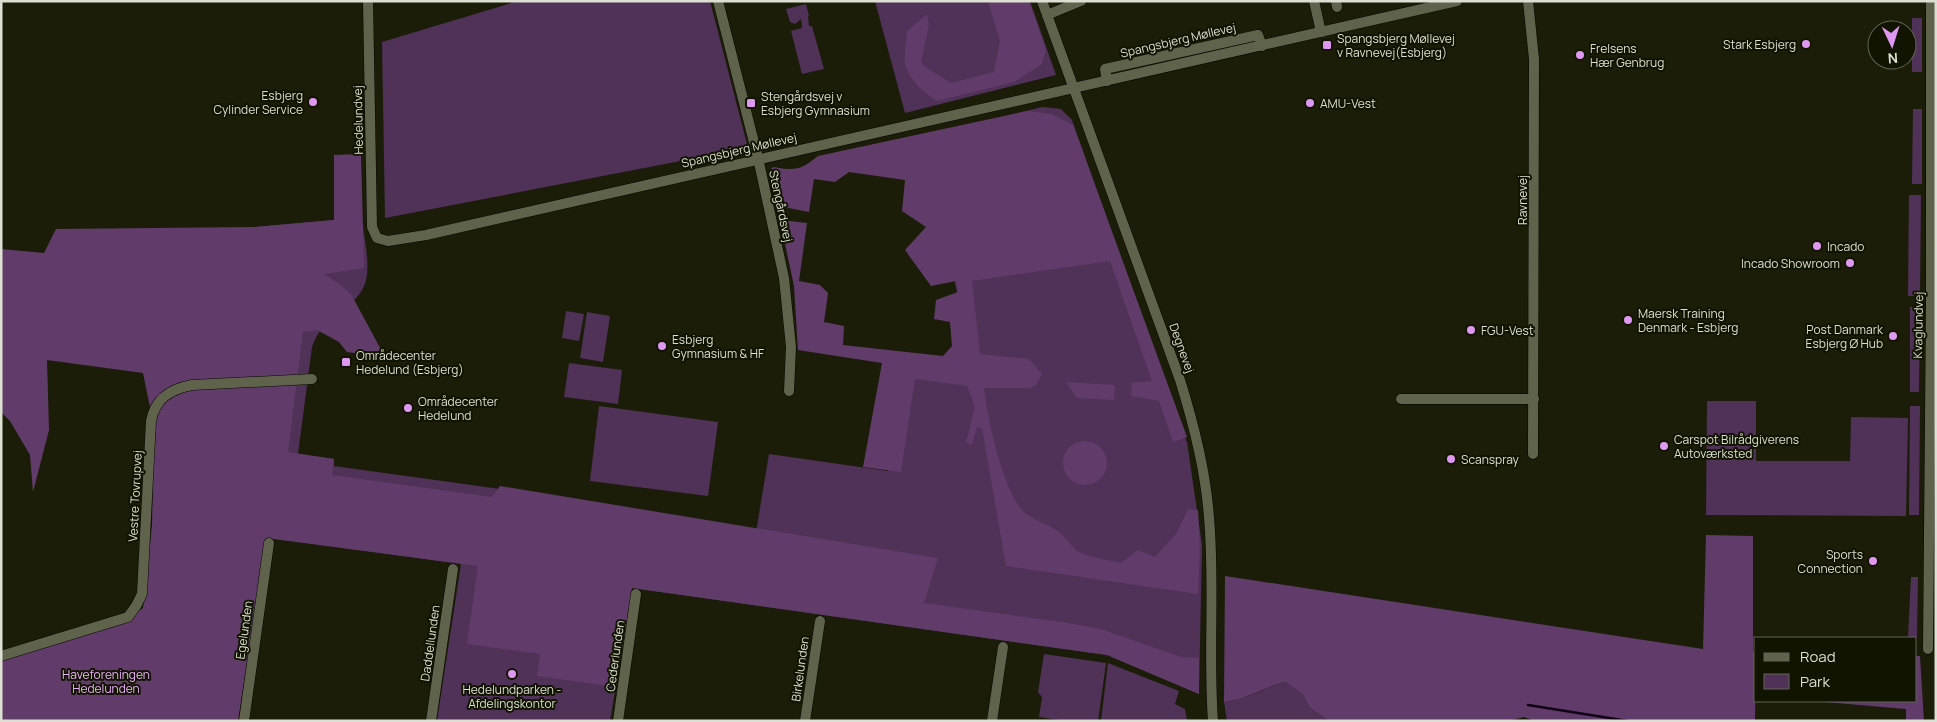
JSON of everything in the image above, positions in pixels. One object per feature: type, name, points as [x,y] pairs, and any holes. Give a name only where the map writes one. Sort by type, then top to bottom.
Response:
[{"type":"street","name":"Hedelundvej","points":[[368,1],[372,227],[377,238]]},
{"type":"street","name":"Stengårdsvej","points":[[718,1],[758,158],[782,269],[791,347],[788,391]]},
{"type":"street","name":"Degnevej","points":[[1042,1],[1193,420],[1210,518],[1213,721]]},
{"type":"street","points":[[1047,15],[1081,1]]},
{"type":"street","points":[[1314,1],[1321,32]]},
{"type":"street","name":"Spangsbjerg Møllevej","points":[[377,238],[388,241],[426,235],[758,158],[1075,89],[1107,81],[1105,69],[1258,35],[1262,46],[1457,1]]},
{"type":"street","name":"Ravnevej","points":[[1528,1],[1534,59],[1533,454]]},
{"type":"street","name":"Kvaglundvej","points":[[1928,649],[1932,574],[1931,1]]},
{"type":"street","name":"Vestre Tovrupvej","points":[[1,656],[128,617],[136,606],[142,594],[151,421],[153,411],[165,395],[177,388],[192,385],[312,379]]},
{"type":"street","points":[[1401,399],[1534,399]]},
{"type":"street","name":"Egelunden","points":[[244,721],[269,543]]},
{"type":"street","name":"Daddellunden","points":[[431,721],[454,569]]},
{"type":"street","name":"Cederlunden","points":[[618,721],[636,594]]},
{"type":"street","name":"Birkelunden","points":[[806,721],[820,620]]},
{"type":"street","points":[[992,721],[1003,647]]},
{"type":"green space","points":[[518,1],[710,1],[748,148],[385,218],[382,42]]},
{"type":"green space","points":[[875,1],[1030,1],[1056,75],[905,113]]},
{"type":"green space","points":[[988,1],[1029,1],[1046,50],[1042,64],[1014,82],[937,101],[917,85],[909,75],[905,63],[907,31],[927,14],[929,25],[921,62],[925,67],[951,83],[994,72],[1000,41]]},
{"type":"green space","points":[[806,4],[809,26],[812,26],[824,69],[802,74],[791,31],[802,28],[801,19],[795,24],[790,22],[786,9]]},
{"type":"green space","points":[[1912,18],[1922,18],[1922,72],[1912,72],[1912,70],[1917,70],[1917,20],[1912,20]]},
{"type":"green space","points":[[1042,107],[1061,109],[1072,120],[1187,442],[1202,545],[1199,694],[1107,655],[632,588],[610,721],[437,721],[461,564],[265,537],[255,227],[334,220],[363,224],[367,261],[365,282],[353,301],[323,327],[312,347],[298,454],[334,459],[334,466],[493,488],[756,532],[769,454],[888,471],[903,366],[974,376],[925,136]]},
{"type":"green space","points":[[1913,109],[1922,109],[1922,184],[1912,184]]},
{"type":"green space","points":[[1027,111],[1051,114],[1073,125],[1187,437],[1173,442],[1159,401],[1131,396],[1132,383],[1152,381],[1110,261],[972,281],[980,354],[1029,359],[1042,374],[1036,385],[1029,388],[984,388],[992,435],[1003,472],[1016,502],[1024,512],[1058,531],[1080,552],[1121,563],[1138,550],[1155,557],[1176,534],[1188,509],[1198,510],[1200,548],[1198,594],[1006,566],[982,428],[977,427],[972,445],[966,442],[975,407],[967,386],[915,379],[901,472],[863,467],[882,363],[798,350],[794,286],[780,220],[807,223],[799,281],[820,285],[828,293],[824,322],[844,326],[843,345],[943,356],[952,346],[950,322],[934,319],[936,300],[958,292],[956,281],[931,286],[905,250],[926,227],[902,211],[905,180],[849,172],[835,182],[814,179],[809,212],[779,206],[769,171],[773,167],[792,169],[802,167],[818,156]]},
{"type":"green space","name":"Haveforeningen Hedelunden","points":[[361,154],[364,268],[324,274],[351,294],[385,357],[347,352],[339,342],[317,330],[303,332],[288,452],[334,459],[332,475],[492,497],[500,486],[938,558],[924,603],[1101,629],[1181,657],[1199,658],[1199,694],[1107,655],[632,588],[616,687],[537,676],[540,654],[467,644],[478,566],[266,538],[238,721],[1,721],[1,659],[127,619],[143,608],[152,526],[154,427],[143,373],[47,360],[49,430],[33,492],[30,455],[10,421],[1,412],[1,249],[44,253],[56,229],[255,227],[334,220],[334,155]]},
{"type":"green space","points":[[1909,195],[1921,195],[1920,296],[1908,296]]},
{"type":"green space","points":[[1910,307],[1920,307],[1919,392],[1910,392]]},
{"type":"green space","points":[[566,311],[584,314],[579,341],[562,338]]},
{"type":"green space","points":[[587,312],[610,316],[603,362],[580,358]]},
{"type":"green space","points":[[569,363],[622,370],[618,404],[564,397]]},
{"type":"green space","points":[[1066,382],[1115,385],[1114,400],[1077,398]]},
{"type":"green space","points":[[1707,401],[1756,401],[1756,461],[1850,461],[1851,417],[1908,418],[1906,516],[1706,515]]},
{"type":"green space","points":[[599,406],[718,422],[708,496],[590,481]]},
{"type":"green space","points":[[1910,406],[1920,406],[1919,515],[1909,515]]},
{"type":"green space","points":[[1085,441],[1097,445],[1103,451],[1107,463],[1103,475],[1097,481],[1085,485],[1073,481],[1067,475],[1063,463],[1067,451],[1073,445]]},
{"type":"green space","points":[[1706,535],[1753,536],[1755,721],[1535,721],[1524,717],[1508,721],[1329,721],[1310,708],[1303,695],[1286,682],[1240,699],[1224,702],[1225,576],[1703,649]]},
{"type":"green space","points":[[1911,577],[1918,577],[1917,637],[1908,637]]},
{"type":"green space","points":[[1044,654],[1106,663],[1098,721],[1066,721],[1039,717],[1042,697],[1038,692]]},
{"type":"green space","points":[[1917,656],[1920,656],[1924,721],[1906,721],[1906,709],[1826,702],[1917,702]]},
{"type":"green space","points":[[1108,663],[1179,691],[1175,704],[1185,709],[1187,721],[1101,721]]},
{"type":"green space","points":[[1286,682],[1303,695],[1310,708],[1329,721],[1227,721],[1224,702],[1240,699]]},
{"type":"waterway","points":[[1528,705],[1628,721]]},
{"type":"place","name":"Stark Esbjerg","points":[[1806,44]]},
{"type":"place","name":"Spangsbjerg Møllevej v Ravnevej(Esbjerg)","points":[[1327,45]]},
{"type":"place","name":"Frelsens Hær Genbrug","points":[[1580,55]]},
{"type":"place","name":"Esbjerg Cylinder Service","points":[[313,102]]},
{"type":"place","name":"Stengårdsvej v Esbjerg Gymnasium","points":[[751,103]]},
{"type":"place","name":"AMU-Vest","points":[[1310,103]]},
{"type":"place","name":"Incado","points":[[1817,246]]},
{"type":"place","name":"Incado Showroom","points":[[1850,263]]},
{"type":"place","name":"Maersk Training Denmark - Esbjerg","points":[[1628,320]]},
{"type":"place","name":"FGU-Vest","points":[[1471,330]]},
{"type":"place","name":"Post Danmark Esbjerg Ø Hub","points":[[1893,336]]},
{"type":"place","name":"Esbjerg Gymnasium & HF","points":[[662,346]]},
{"type":"place","name":"Områdecenter Hedelund (Esbjerg)","points":[[346,362]]},
{"type":"place","name":"Områdecenter Hedelund","points":[[408,408]]},
{"type":"place","name":"Carspot Bilrådgiverens Autoværksted","points":[[1664,446]]},
{"type":"place","name":"Scanspray","points":[[1451,459]]},
{"type":"place","name":"Sports Connection","points":[[1873,561]]},
{"type":"place","name":"Hedelundparken - Afdelingskontor","points":[[512,674]]}]
